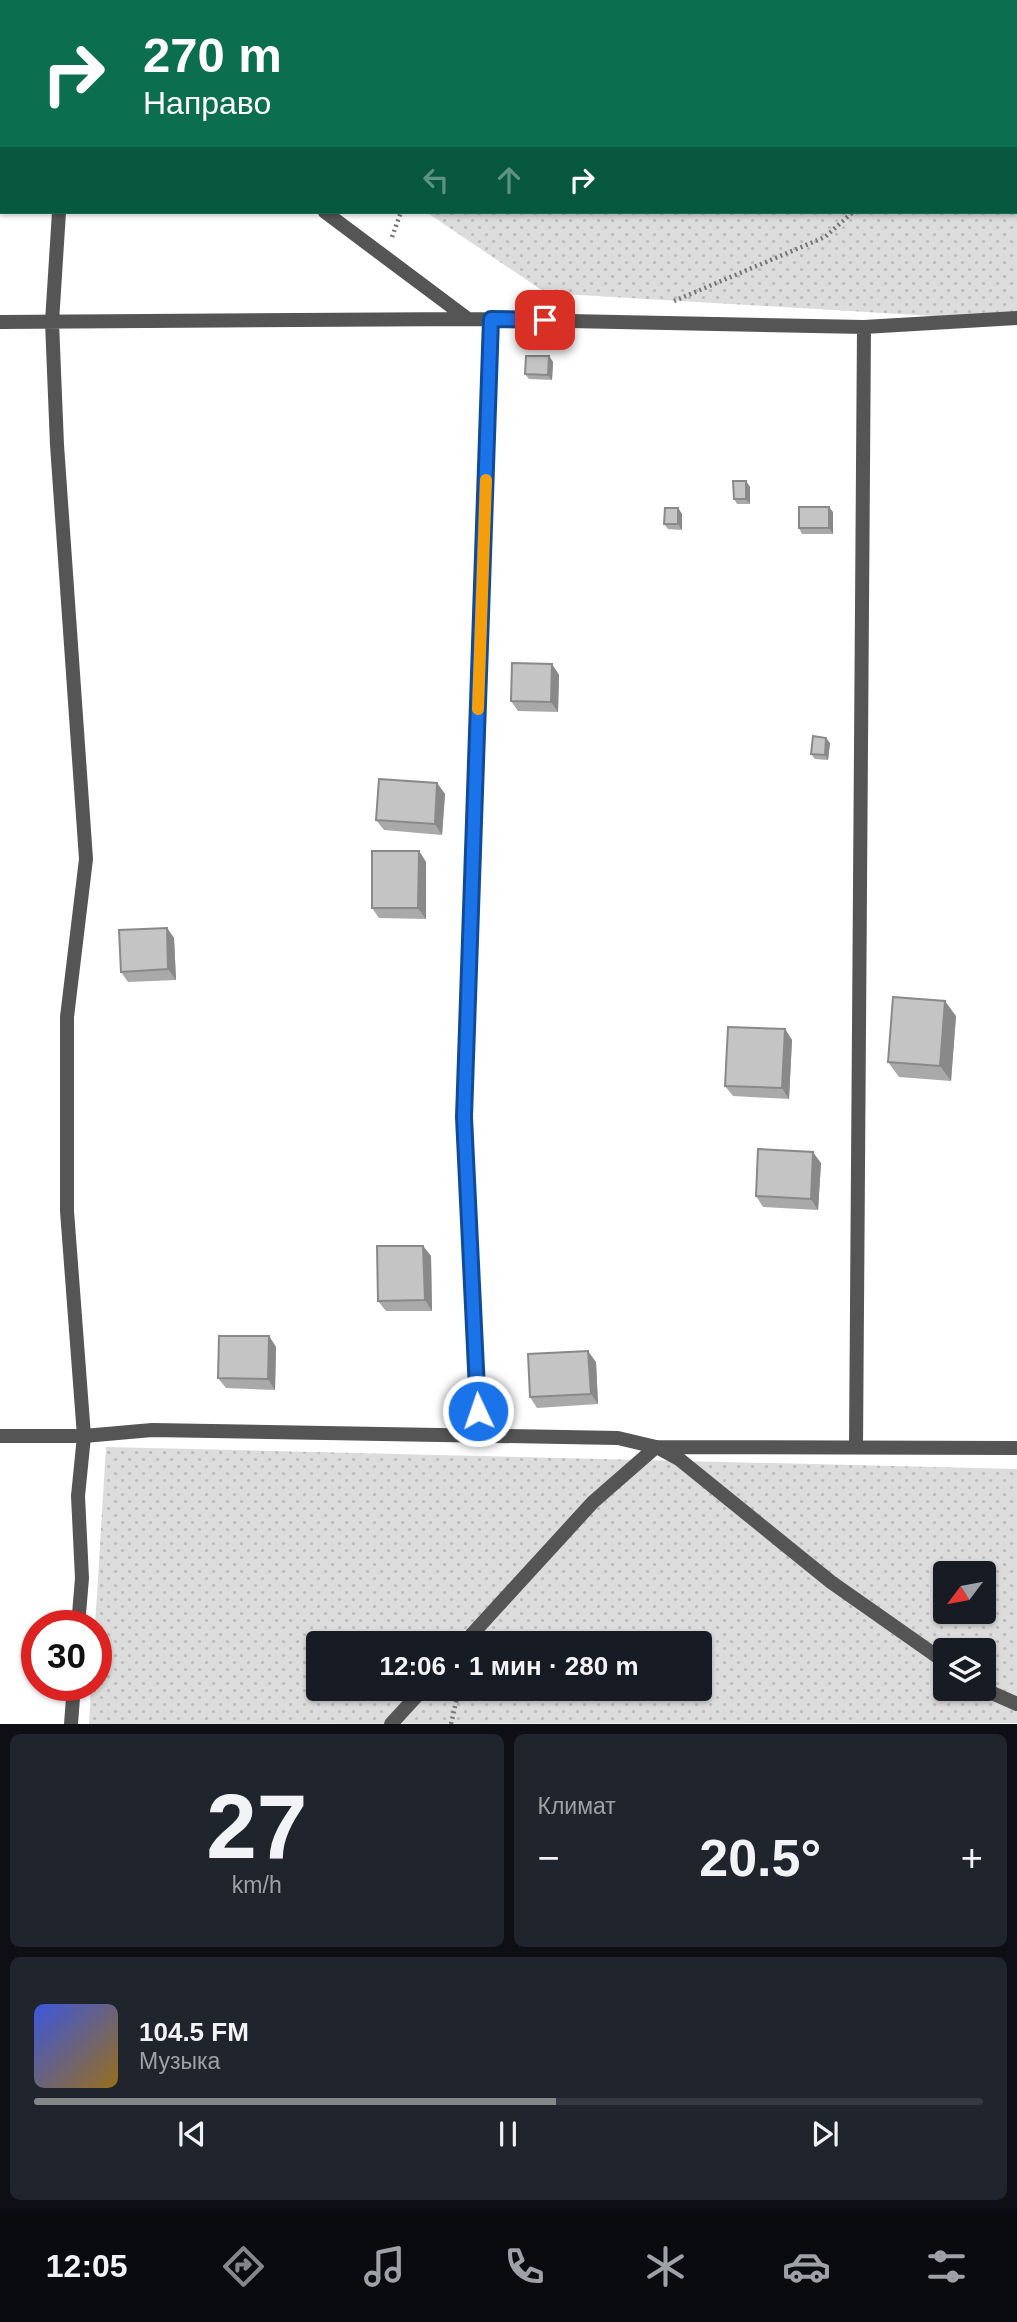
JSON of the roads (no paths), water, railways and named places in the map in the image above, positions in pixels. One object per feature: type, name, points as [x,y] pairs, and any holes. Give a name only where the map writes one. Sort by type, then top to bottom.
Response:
[{"type":"street","points":[[59,214],[52,322],[57,445],[86,859],[67,1017],[67,1211],[84,1436],[78,1496],[82,1578],[79,1610]]},
{"type":"street","points":[[328,214],[468,318]]},
{"type":"street","points":[[0,322],[468,318],[864,327],[1017,318]]},
{"type":"street","points":[[479,1438],[464,1117],[491,319]]},
{"type":"street","points":[[856,1447],[864,327]]},
{"type":"street","points":[[0,1436],[84,1436],[152,1430],[479,1438],[618,1438],[656,1447],[1017,1448]]},
{"type":"street","points":[[475,1631],[593,1502],[656,1447]]},
{"type":"street","points":[[656,1447],[679,1459],[831,1583],[933,1654]]},
{"type":"street","points":[[996,1695],[1017,1704]]},
{"type":"street","points":[[71,1724],[73,1701]]},
{"type":"street","points":[[391,1724],[412,1701]]}]
